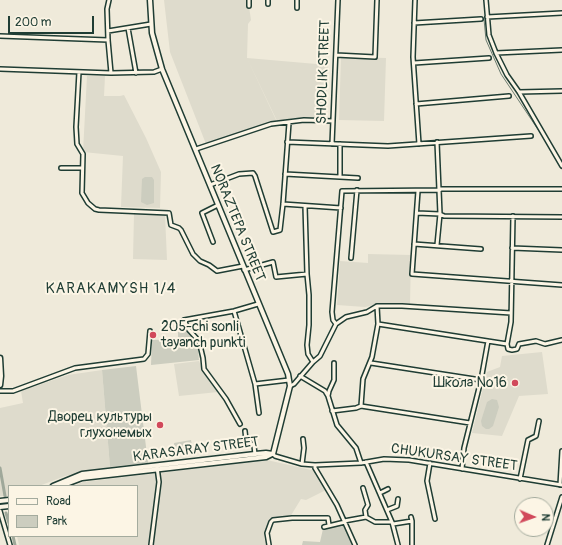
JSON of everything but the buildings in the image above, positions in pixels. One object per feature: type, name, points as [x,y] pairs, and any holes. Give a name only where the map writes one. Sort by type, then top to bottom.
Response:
[{"type":"main road","name":"NORAZTEPA STREET","points":[[150,0],[151,24],[162,70],[196,149],[258,304],[286,368],[290,386],[273,454]]},
{"type":"main road","points":[[0,358],[0,385]]},
{"type":"main road","name":"KARASARAY STREET","points":[[64,485],[82,478],[255,454],[273,454]]},
{"type":"main road","name":"KARASARAY STREET","points":[[54,485],[82,474],[266,457],[273,454]]},
{"type":"street","points":[[109,0],[108,40],[111,73]]},
{"type":"street","points":[[248,0],[249,6]]},
{"type":"street","points":[[297,0],[297,8]]},
{"type":"street","name":"SHODLIK STREET","points":[[332,144],[338,0]]},
{"type":"street","points":[[336,55],[375,57],[377,0]]},
{"type":"street","points":[[415,0],[414,63],[419,144]]},
{"type":"street","points":[[486,0],[489,36],[496,53],[507,75],[519,92],[562,166]]},
{"type":"street","points":[[487,17],[562,13]]},
{"type":"street","points":[[414,23],[481,20]]},
{"type":"street","points":[[108,31],[151,24]]},
{"type":"street","points":[[128,28],[136,73]]},
{"type":"street","points":[[0,36],[108,40]]},
{"type":"street","points":[[496,53],[562,50]]},
{"type":"street","points":[[414,63],[489,58]]},
{"type":"street","points":[[0,69],[111,73],[154,72],[162,70]]},
{"type":"street","points":[[79,72],[76,126],[77,144],[83,154],[82,193],[88,203],[95,209],[169,213],[172,226],[181,230],[188,245],[197,258],[217,271],[244,268],[273,262],[276,277],[307,274]]},
{"type":"street","points":[[519,92],[562,91]]},
{"type":"street","points":[[416,104],[509,96]]},
{"type":"street","points":[[196,149],[271,124],[304,120],[333,121]]},
{"type":"street","points":[[210,185],[239,174],[253,173],[256,176],[274,232],[281,229],[288,123]]},
{"type":"street","points":[[287,142],[388,146],[531,136]]},
{"type":"street","points":[[437,142],[440,190],[440,214],[437,245]]},
{"type":"street","points":[[340,144],[340,177]]},
{"type":"street","points":[[61,168],[82,168]]},
{"type":"street","points":[[285,174],[358,178]]},
{"type":"street","points":[[336,324],[333,320],[332,312],[342,190],[418,191],[562,189]]},
{"type":"street","points":[[351,258],[357,190]]},
{"type":"street","points":[[418,191],[412,274],[562,285]]},
{"type":"street","points":[[283,204],[341,208]]},
{"type":"street","points":[[213,242],[202,213],[218,205]]},
{"type":"street","points":[[305,206],[309,321],[307,345],[308,354],[313,362]]},
{"type":"street","points":[[417,212],[440,214],[444,216],[562,218]]},
{"type":"street","points":[[513,216],[511,313],[507,344],[508,349],[517,349],[519,344],[536,341],[545,344],[562,340]]},
{"type":"street","points":[[414,244],[481,249]]},
{"type":"street","points":[[512,248],[562,250]]},
{"type":"street","points":[[240,424],[226,398],[204,369],[203,358],[198,341],[189,330],[184,320],[234,311],[258,304]]},
{"type":"street","points":[[361,406],[364,380],[370,363],[378,324],[377,306]]},
{"type":"street","points":[[290,386],[294,384],[320,356],[336,324],[346,317],[367,312],[377,306],[402,306],[511,313]]},
{"type":"street","points":[[234,311],[255,384],[259,413]]},
{"type":"street","points":[[378,324],[507,344]]},
{"type":"street","points":[[0,391],[13,391],[75,368],[145,359],[148,354],[150,331]]},
{"type":"street","points":[[462,469],[464,448],[481,380],[488,341]]},
{"type":"street","points":[[328,396],[328,391],[334,380],[334,363]]},
{"type":"street","points":[[370,363],[481,380]]},
{"type":"street","points":[[300,376],[325,391],[337,425],[356,448],[361,463]]},
{"type":"street","points":[[255,384],[289,380]]},
{"type":"street","points":[[332,411],[361,406],[470,423]]},
{"type":"street","points":[[520,478],[528,440],[536,436],[539,421]]},
{"type":"street","points":[[245,431],[246,440],[254,446],[255,454]]},
{"type":"street","points":[[302,464],[304,448],[303,439]]},
{"type":"street","points":[[561,485],[562,451]]},
{"type":"street","name":"CHUKURSAY STREET","points":[[273,454],[275,456],[302,464],[315,465],[361,463],[392,459],[430,463],[561,485]]},
{"type":"street","points":[[366,462],[393,523],[398,545]]},
{"type":"street","points":[[430,463],[428,481],[435,519]]},
{"type":"street","points":[[315,465],[315,468],[337,505],[355,545]]},
{"type":"street","points":[[152,545],[159,482],[157,468]]},
{"type":"street","points":[[362,488],[368,506],[365,510],[366,517]]},
{"type":"street","points":[[380,493],[388,489]]},
{"type":"street","points":[[547,545],[562,496]]},
{"type":"street","points":[[387,510],[397,506],[398,499]]},
{"type":"street","points":[[0,508],[10,545]]},
{"type":"street","points":[[324,527],[344,521],[366,517],[375,522],[393,523],[412,521]]},
{"type":"street","points":[[411,517],[412,545]]},
{"type":"street","points":[[269,545],[267,533],[273,520],[292,518],[328,518],[329,525]]},
{"type":"shaded area","points":[[164,0],[248,0],[251,20],[248,24],[247,58],[277,122],[270,121],[206,144],[170,52]]},
{"type":"shaded area","points":[[341,57],[386,58],[384,121],[339,120]]},
{"type":"shaded area","points":[[247,58],[328,65],[326,119],[292,118],[278,123]]},
{"type":"shaded area","points":[[87,76],[105,76],[104,96],[124,95],[146,138],[161,172],[160,208],[121,207],[123,156],[83,152]]},
{"type":"shaded area","points":[[134,214],[165,215],[167,260],[133,259]]},
{"type":"shaded area","points":[[368,254],[411,255],[410,304],[374,305],[365,307],[337,305],[340,261],[368,263]]},
{"type":"shaded area","name":"Школа №16","points":[[542,352],[548,394],[519,396],[502,436],[472,433],[487,372],[500,367],[502,356]]},
{"type":"shaded area","points":[[199,361],[203,371],[218,392],[179,396],[174,364]]},
{"type":"shaded area","points":[[102,370],[110,467],[65,476],[42,485],[8,485],[8,496],[0,496],[0,408],[23,403],[21,391],[68,375]]},
{"type":"shaded area","points":[[267,460],[311,470],[313,468],[326,490],[306,500],[301,499],[290,517],[271,519],[264,537],[266,545],[19,545],[17,537],[138,537],[138,485],[76,485],[83,482]]},
{"type":"green space","points":[[145,177],[152,177],[154,180],[154,203],[147,205],[141,202],[142,179]]},
{"type":"green space","points":[[186,328],[197,342],[199,360],[151,365],[152,340],[178,339],[178,332]]},
{"type":"green space","points":[[136,366],[148,463],[110,467],[102,370]]},
{"type":"green space","points":[[492,399],[497,400],[499,407],[493,426],[486,429],[482,426],[481,421],[487,402]]},
{"type":"green space","points":[[191,440],[193,451],[175,453],[174,443]]},
{"type":"green space","points":[[343,524],[352,545],[302,545],[303,541],[320,542],[323,529]]},
{"type":"waterway","points":[[484,19],[486,40],[501,74],[547,143]]},
{"type":"waterway","points":[[0,468],[5,496]]},
{"type":"waterway","points":[[6,513],[8,520]]},
{"type":"waterway","points":[[13,537],[15,545]]},
{"type":"place","name":"205-chi sonli tayanch punkti","points":[[153,335]]},
{"type":"place","name":"Школа №16","points":[[515,383]]},
{"type":"place","name":"Дворец культуры глухонемых","points":[[160,425]]},
{"type":"district","name":"KARAKAMYSH 1/4","points":[[111,289]]}]
